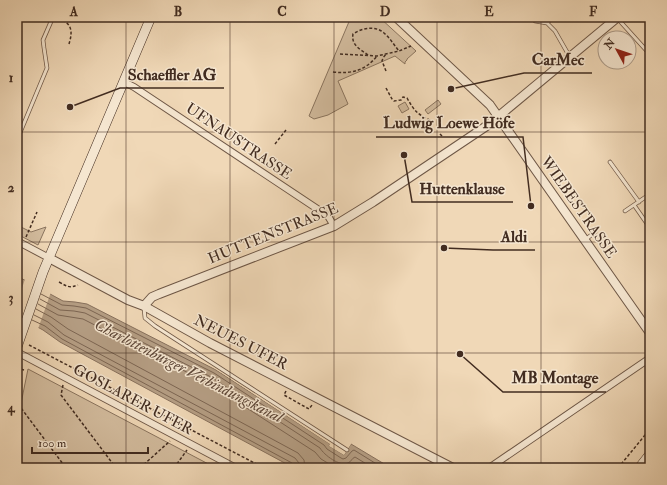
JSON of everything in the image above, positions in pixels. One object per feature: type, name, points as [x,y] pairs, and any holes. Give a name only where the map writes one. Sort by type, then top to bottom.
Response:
[{"type":"main road","points":[[17,347],[43,272],[151,17]]},
{"type":"main road","points":[[639,468],[650,454]]},
{"type":"street","name":"WIEBESTRASSE","points":[[396,17],[490,105],[650,333]]},
{"type":"street","name":"HUTTENSTRASSE","points":[[144,306],[152,297],[158,294],[334,226],[373,202],[499,117],[617,17]]},
{"type":"street","name":"UFNAUSTRASSE","points":[[124,82],[134,87],[328,216],[334,226]]},
{"type":"street","name":"NEUES UFER","points":[[17,241],[128,300],[144,306],[210,343],[453,468]]},
{"type":"street","name":"GOSLARER UFER","points":[[17,352],[236,468]]},
{"type":"street","points":[[489,468],[650,358]]},
{"type":"lane","points":[[17,140],[47,68],[43,40],[53,17]]},
{"type":"lane","points":[[531,17],[535,21],[547,23],[554,30],[566,52],[571,57]]},
{"type":"lane","points":[[547,23],[553,17]]},
{"type":"lane","points":[[617,17],[646,50]]},
{"type":"lane","points":[[610,162],[639,202]]},
{"type":"lane","points":[[625,211],[650,194]]},
{"type":"lane","points":[[634,205],[650,228]]},
{"type":"lane","points":[[585,240],[595,232]]},
{"type":"lane","points":[[144,306],[145,318],[155,326],[347,450]]},
{"type":"path","points":[[56,17],[70,25],[71,33],[69,44]]},
{"type":"path","points":[[368,55],[358,48],[353,42],[353,34],[364,29],[371,28],[379,29],[384,33],[399,51]]},
{"type":"path","points":[[340,54],[377,56],[399,51],[411,46]]},
{"type":"path","points":[[386,54],[382,61],[386,71]]},
{"type":"path","points":[[333,72],[348,73],[357,71],[371,63],[377,56]]},
{"type":"path","points":[[386,88],[394,101],[401,100],[403,97],[406,97],[420,116],[432,122]]},
{"type":"path","points":[[275,144],[286,130]]},
{"type":"path","points":[[23,244],[37,212]]},
{"type":"path","points":[[59,282],[68,287],[78,285]]},
{"type":"path","points":[[29,345],[264,468]]},
{"type":"path","points":[[17,368],[24,370]]},
{"type":"path","points":[[63,385],[61,395],[116,468]]},
{"type":"path","points":[[286,391],[284,395],[309,409],[312,405]]},
{"type":"path","points":[[17,406],[66,468]]},
{"type":"path","points":[[616,467],[650,429]]},
{"type":"path","points":[[140,468],[170,441]]},
{"type":"path","points":[[174,468],[187,450]]},
{"type":"shaded area","points":[[351,17],[359,17],[363,19],[365,17],[379,17],[416,51],[407,59],[405,64],[395,56],[338,81],[348,104],[328,115],[314,119],[309,116]]},
{"type":"shaded area","points":[[438,100],[441,104],[428,114],[425,110]]},
{"type":"shaded area","points":[[405,102],[409,109],[402,113],[398,106]]},
{"type":"shaded area","points":[[17,225],[31,232],[46,227],[38,245],[17,234]]},
{"type":"shaded area","points":[[28,369],[216,468],[17,468],[17,423]]},
{"type":"water","name":"Charlottenburger Verbindungskanal","points":[[17,276],[63,301],[87,304],[216,370],[330,444],[329,446],[344,455],[351,444],[391,468],[294,468],[60,342],[43,330],[17,316]]},
{"type":"pier","points":[[25,279],[51,292],[38,329],[17,318],[17,304]]},
{"type":"pier","points":[[200,359],[217,368],[331,442],[332,445],[343,453],[350,443],[351,444],[344,455],[329,446],[330,444]]},
{"type":"place","name":"CarMec","points":[[451,89]]},
{"type":"place","name":"Schaeffler AG","points":[[70,107]]},
{"type":"place","name":"Huttenklause","points":[[404,155]]},
{"type":"place","name":"Ludwig Loewe Höfe","points":[[531,206]]},
{"type":"place","name":"Aldi","points":[[444,248]]},
{"type":"place","name":"MB Montage","points":[[460,354]]}]
